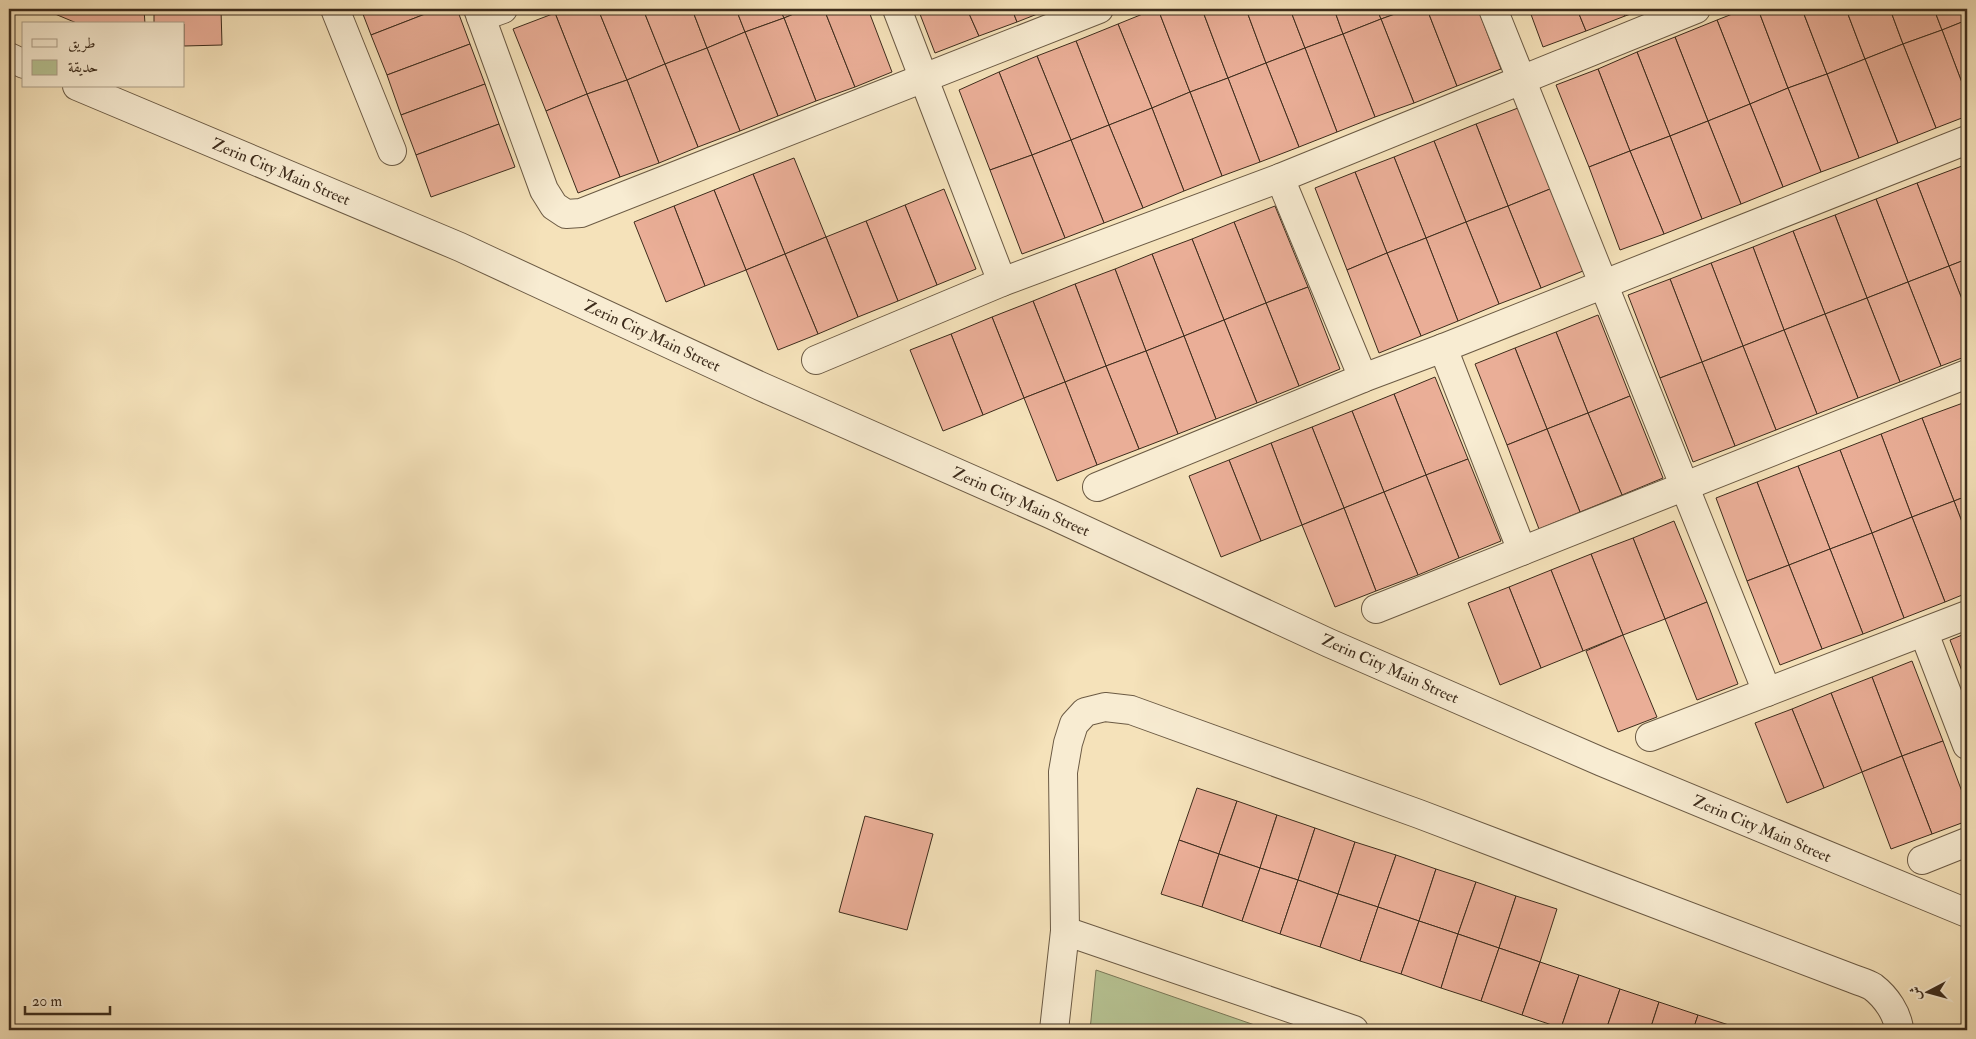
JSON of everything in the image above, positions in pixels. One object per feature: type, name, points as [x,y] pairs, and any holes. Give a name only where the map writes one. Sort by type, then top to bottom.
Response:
[{"type":"street","points":[[335,9],[392,151]]},
{"type":"street","points":[[897,9],[1002,282]]},
{"type":"street","points":[[488,12],[544,190],[554,206],[566,214],[580,213],[1098,9]]},
{"type":"street","points":[[1493,9],[1767,692]]},
{"type":"street","points":[[816,360],[1002,282],[1280,178],[1696,9]]},
{"type":"street","points":[[9,57],[22,63]]},
{"type":"street","name":"Zerin City Main Street","points":[[82,88],[460,247],[760,386],[1050,514],[1329,643],[1602,762],[1967,912]]},
{"type":"street","points":[[1097,486],[1363,378],[1967,140]]},
{"type":"street","points":[[1280,178],[1363,378]]},
{"type":"street","points":[[1443,348],[1522,551]]},
{"type":"street","points":[[1376,609],[1967,374]]},
{"type":"street","points":[[1650,737],[1967,615]]},
{"type":"street","points":[[1924,633],[1967,745]]},
{"type":"street","points":[[1054,1030],[1065,931],[1064,772],[1068,743],[1074,724],[1086,712],[1105,707],[1131,710],[1419,814],[1872,986],[1889,1003],[1899,1024],[1899,1030]]},
{"type":"street","points":[[1922,860],[1967,842]]},
{"type":"street","points":[[1065,931],[1340,1028]]},
{"type":"green space","points":[[1096,970],[1269,1030],[1090,1030]]},
{"type":"building","points":[[43,9],[144,9],[145,22],[74,22]]},
{"type":"building","points":[[154,9],[221,9],[222,45],[185,46],[185,22],[154,22]]},
{"type":"building","points":[[361,9],[438,9],[371,35]]},
{"type":"building","points":[[438,9],[457,9],[470,44],[387,75],[371,35]]},
{"type":"building","points":[[564,9],[598,9],[627,80],[587,94],[555,13]]},
{"type":"building","points":[[598,9],[643,9],[665,64],[627,80]]},
{"type":"building","points":[[643,9],[692,9],[707,48],[665,64]]},
{"type":"building","points":[[692,9],[736,9],[745,32],[707,48]]},
{"type":"building","points":[[736,9],[780,9],[784,18],[745,32]]},
{"type":"building","points":[[780,9],[806,9],[784,18]]},
{"type":"building","points":[[806,9],[824,9],[855,87],[816,101],[784,18]]},
{"type":"building","points":[[824,9],[868,9],[892,72],[855,87]]},
{"type":"building","points":[[918,9],[967,9],[979,36],[935,53]]},
{"type":"building","points":[[967,9],[1012,9],[1017,22],[979,36]]},
{"type":"building","points":[[1012,9],[1050,9],[1017,22]]},
{"type":"building","points":[[1158,9],[1190,92],[1152,108],[1118,24]]},
{"type":"building","points":[[1158,9],[1202,9],[1228,78],[1190,92]]},
{"type":"building","points":[[1202,9],[1246,9],[1266,63],[1228,78]]},
{"type":"building","points":[[1246,9],[1290,9],[1305,48],[1266,63]]},
{"type":"building","points":[[1290,9],[1334,9],[1343,34],[1305,48]]},
{"type":"building","points":[[1334,9],[1377,9],[1381,19],[1343,34]]},
{"type":"building","points":[[1377,9],[1409,9],[1381,19]]},
{"type":"building","points":[[1409,9],[1427,9],[1457,86],[1414,103],[1381,19]]},
{"type":"building","points":[[1427,9],[1478,9],[1501,69],[1457,86]]},
{"type":"building","points":[[1529,9],[1577,9],[1586,31],[1543,47]]},
{"type":"building","points":[[1577,9],[1622,9],[1625,16],[1586,31]]},
{"type":"building","points":[[1622,9],[1645,9],[1625,16]]},
{"type":"building","points":[[1745,9],[1758,9],[1788,88],[1750,104],[1717,20]]},
{"type":"building","points":[[1758,9],[1802,9],[1827,74],[1788,88]]},
{"type":"building","points":[[1802,9],[1846,9],[1865,59],[1827,74]]},
{"type":"building","points":[[1846,9],[1890,9],[1903,44],[1865,59]]},
{"type":"building","points":[[1890,9],[1934,9],[1942,30],[1903,44]]},
{"type":"building","points":[[1934,9],[1967,9],[1967,20],[1942,30]]},
{"type":"building","points":[[555,13],[587,94],[546,111],[513,29]]},
{"type":"building","points":[[784,18],[816,101],[778,116],[745,32]]},
{"type":"building","points":[[1381,19],[1414,103],[1375,117],[1343,34]]},
{"type":"building","points":[[1717,20],[1750,104],[1708,121],[1675,37]]},
{"type":"building","points":[[1967,20],[1967,96],[1942,30]]},
{"type":"building","points":[[1118,24],[1152,108],[1109,125],[1076,41]]},
{"type":"building","points":[[1942,30],[1967,96],[1967,116],[1936,128],[1903,44]]},
{"type":"building","points":[[745,32],[778,116],[740,131],[707,48]]},
{"type":"building","points":[[1343,34],[1375,117],[1337,132],[1305,48]]},
{"type":"building","points":[[1675,37],[1708,121],[1670,136],[1637,52]]},
{"type":"building","points":[[1076,41],[1109,125],[1071,140],[1037,56]]},
{"type":"building","points":[[470,44],[485,84],[401,115],[387,75]]},
{"type":"building","points":[[1903,44],[1936,128],[1898,143],[1865,59]]},
{"type":"building","points":[[707,48],[740,131],[698,147],[665,64]]},
{"type":"building","points":[[1305,48],[1337,132],[1299,147],[1266,63]]},
{"type":"building","points":[[1637,52],[1670,136],[1630,151],[1598,69]]},
{"type":"building","points":[[1037,56],[1071,140],[1032,155],[999,72]]},
{"type":"building","points":[[1865,59],[1898,143],[1859,158],[1827,74]]},
{"type":"building","points":[[1266,63],[1299,147],[1260,162],[1228,78]]},
{"type":"building","points":[[665,64],[698,147],[659,163],[627,80]]},
{"type":"building","points":[[1598,69],[1630,151],[1589,167],[1556,85]]},
{"type":"building","points":[[999,72],[1032,155],[990,170],[959,90]]},
{"type":"building","points":[[1827,74],[1859,158],[1821,172],[1788,88]]},
{"type":"building","points":[[1228,78],[1260,162],[1222,176],[1190,92]]},
{"type":"building","points":[[627,80],[659,163],[620,177],[587,94]]},
{"type":"building","points":[[485,84],[499,124],[416,155],[401,115]]},
{"type":"building","points":[[1788,88],[1821,172],[1783,187],[1750,104]]},
{"type":"building","points":[[1190,92],[1222,176],[1184,191],[1152,108]]},
{"type":"building","points":[[587,94],[620,177],[578,193],[546,111]]},
{"type":"building","points":[[1750,104],[1783,187],[1741,204],[1708,121]]},
{"type":"building","points":[[1152,108],[1184,191],[1143,208],[1109,125]]},
{"type":"building","points":[[1518,108],[1550,189],[1508,206],[1476,124]]},
{"type":"building","points":[[1708,121],[1741,204],[1702,219],[1670,136]]},
{"type":"building","points":[[499,124],[515,167],[431,197],[416,155]]},
{"type":"building","points":[[1476,124],[1508,206],[1466,222],[1434,141]]},
{"type":"building","points":[[1109,125],[1143,208],[1104,223],[1071,140]]},
{"type":"building","points":[[1670,136],[1702,219],[1664,234],[1630,151]]},
{"type":"building","points":[[1071,140],[1104,223],[1065,238],[1032,155]]},
{"type":"building","points":[[1434,141],[1466,222],[1426,238],[1394,157]]},
{"type":"building","points":[[1630,151],[1664,234],[1620,250],[1589,167]]},
{"type":"building","points":[[1032,155],[1065,238],[1022,254],[990,170]]},
{"type":"building","points":[[1394,157],[1426,238],[1387,253],[1355,172]]},
{"type":"building","points":[[794,158],[826,237],[785,254],[753,174]]},
{"type":"building","points":[[1962,166],[1967,179],[1967,259],[1949,266],[1917,183]]},
{"type":"building","points":[[1355,172],[1387,253],[1347,270],[1315,188]]},
{"type":"building","points":[[753,174],[785,254],[746,270],[714,190]]},
{"type":"building","points":[[1917,183],[1949,266],[1908,282],[1876,199]]},
{"type":"building","points":[[944,189],[976,269],[937,285],[905,205]]},
{"type":"building","points":[[1550,189],[1583,271],[1541,288],[1508,206]]},
{"type":"building","points":[[714,190],[746,270],[705,286],[674,206]]},
{"type":"building","points":[[1876,199],[1908,282],[1867,298],[1835,215]]},
{"type":"building","points":[[905,205],[937,285],[898,301],[866,221]]},
{"type":"building","points":[[674,206],[705,286],[666,302],[634,222]]},
{"type":"building","points":[[1275,206],[1308,287],[1266,303],[1234,222]]},
{"type":"building","points":[[1508,206],[1541,288],[1499,304],[1466,222]]},
{"type":"building","points":[[1835,215],[1867,298],[1825,314],[1793,231]]},
{"type":"building","points":[[866,221],[898,301],[858,317],[826,237]]},
{"type":"building","points":[[1234,222],[1266,303],[1224,320],[1192,239]]},
{"type":"building","points":[[1466,222],[1499,304],[1458,321],[1426,238]]},
{"type":"building","points":[[1793,231],[1825,314],[1784,330],[1753,247]]},
{"type":"building","points":[[826,237],[858,317],[818,334],[785,254]]},
{"type":"building","points":[[1426,238],[1458,321],[1421,336],[1387,253]]},
{"type":"building","points":[[1192,239],[1224,320],[1184,336],[1152,254]]},
{"type":"building","points":[[1753,247],[1784,330],[1743,346],[1711,263]]},
{"type":"building","points":[[1387,253],[1421,336],[1379,353],[1347,270]]},
{"type":"building","points":[[785,254],[818,334],[778,350],[746,270]]},
{"type":"building","points":[[1152,254],[1184,336],[1146,351],[1115,269]]},
{"type":"building","points":[[1967,259],[1967,312],[1949,266]]},
{"type":"building","points":[[1711,263],[1743,346],[1702,362],[1670,279]]},
{"type":"building","points":[[1949,266],[1967,312],[1967,356],[1941,366],[1908,282]]},
{"type":"building","points":[[1115,269],[1146,351],[1106,366],[1075,284]]},
{"type":"building","points":[[1670,279],[1702,362],[1660,378],[1628,295]]},
{"type":"building","points":[[1908,282],[1941,366],[1900,382],[1867,298]]},
{"type":"building","points":[[1075,284],[1106,366],[1065,382],[1033,301]]},
{"type":"building","points":[[1308,287],[1340,369],[1299,386],[1266,303]]},
{"type":"building","points":[[1867,298],[1900,382],[1858,398],[1825,314]]},
{"type":"building","points":[[1033,301],[1065,382],[1024,398],[992,317]]},
{"type":"building","points":[[1266,303],[1299,386],[1257,403],[1224,320]]},
{"type":"building","points":[[1825,314],[1858,398],[1817,414],[1784,330]]},
{"type":"building","points":[[1598,315],[1630,396],[1588,413],[1556,332]]},
{"type":"building","points":[[992,317],[1024,398],[983,415],[951,334]]},
{"type":"building","points":[[1224,320],[1257,403],[1216,419],[1184,336]]},
{"type":"building","points":[[1784,330],[1817,414],[1776,430],[1743,346]]},
{"type":"building","points":[[1556,332],[1588,413],[1547,429],[1515,348]]},
{"type":"building","points":[[951,334],[983,415],[943,431],[910,350]]},
{"type":"building","points":[[1184,336],[1216,419],[1178,434],[1146,351]]},
{"type":"building","points":[[1743,346],[1776,430],[1735,446],[1702,362]]},
{"type":"building","points":[[1515,348],[1547,429],[1507,445],[1475,364]]},
{"type":"building","points":[[1146,351],[1178,434],[1139,449],[1106,366]]},
{"type":"building","points":[[1702,362],[1735,446],[1693,462],[1660,378]]},
{"type":"building","points":[[1106,366],[1139,449],[1097,465],[1065,382]]},
{"type":"building","points":[[1435,377],[1468,459],[1426,475],[1394,394]]},
{"type":"building","points":[[1065,382],[1097,465],[1057,481],[1024,398]]},
{"type":"building","points":[[1394,394],[1426,475],[1384,492],[1352,411]]},
{"type":"building","points":[[1630,396],[1663,478],[1622,495],[1588,413]]},
{"type":"building","points":[[1963,403],[1967,413],[1967,496],[1954,501],[1922,418]]},
{"type":"building","points":[[1352,411],[1384,492],[1344,508],[1312,427]]},
{"type":"building","points":[[1588,413],[1622,495],[1580,512],[1547,429]]},
{"type":"building","points":[[1922,418],[1954,501],[1912,517],[1881,434]]},
{"type":"building","points":[[1312,427],[1344,508],[1302,525],[1271,443]]},
{"type":"building","points":[[1547,429],[1580,512],[1539,529],[1507,445]]},
{"type":"building","points":[[1881,434],[1912,517],[1872,533],[1840,450]]},
{"type":"building","points":[[1271,443],[1302,525],[1261,541],[1229,460]]},
{"type":"building","points":[[1840,450],[1872,533],[1830,549],[1798,466]]},
{"type":"building","points":[[1468,459],[1501,541],[1459,558],[1426,475]]},
{"type":"building","points":[[1229,460],[1261,541],[1221,557],[1189,476]]},
{"type":"building","points":[[1798,466],[1830,549],[1789,565],[1757,482]]},
{"type":"building","points":[[1426,475],[1459,558],[1418,575],[1384,492]]},
{"type":"building","points":[[1757,482],[1789,565],[1747,581],[1716,498]]},
{"type":"building","points":[[1384,492],[1418,575],[1376,591],[1344,508]]},
{"type":"building","points":[[1967,496],[1967,535],[1954,501]]},
{"type":"building","points":[[1954,501],[1967,535],[1967,593],[1945,602],[1912,517]]},
{"type":"building","points":[[1344,508],[1376,591],[1335,607],[1302,525]]},
{"type":"building","points":[[1912,517],[1945,602],[1904,618],[1872,533]]},
{"type":"building","points":[[1674,521],[1707,602],[1665,619],[1633,538]]},
{"type":"building","points":[[1872,533],[1904,618],[1863,634],[1830,549]]},
{"type":"building","points":[[1633,538],[1665,619],[1623,635],[1591,554]]},
{"type":"building","points":[[1830,549],[1863,634],[1822,649],[1789,565]]},
{"type":"building","points":[[1591,554],[1623,635],[1583,651],[1551,570]]},
{"type":"building","points":[[1789,565],[1822,649],[1780,665],[1747,581]]},
{"type":"building","points":[[1551,570],[1583,651],[1541,668],[1509,587]]},
{"type":"building","points":[[1509,587],[1541,668],[1500,685],[1468,603]]},
{"type":"building","points":[[1707,602],[1738,684],[1697,700],[1665,619]]},
{"type":"building","points":[[1967,633],[1967,684],[1950,640]]},
{"type":"building","points":[[1623,635],[1657,717],[1618,732],[1586,651]]},
{"type":"building","points":[[1912,661],[1943,741],[1902,756],[1872,677]]},
{"type":"building","points":[[1872,677],[1902,756],[1862,772],[1831,693]]},
{"type":"building","points":[[1831,693],[1862,772],[1824,788],[1792,709]]},
{"type":"building","points":[[1792,709],[1824,788],[1787,803],[1755,723]]},
{"type":"building","points":[[1943,741],[1967,805],[1967,821],[1932,834],[1902,756]]},
{"type":"building","points":[[1902,756],[1932,834],[1891,849],[1862,772]]},
{"type":"building","points":[[1197,788],[1237,801],[1219,854],[1179,840]]},
{"type":"building","points":[[1237,801],[1277,815],[1260,868],[1219,854]]},
{"type":"building","points":[[1277,815],[1315,828],[1298,880],[1260,868]]},
{"type":"building","points":[[865,816],[933,834],[907,930],[839,912]]},
{"type":"building","points":[[1315,828],[1355,842],[1338,894],[1298,880]]},
{"type":"building","points":[[1179,840],[1219,854],[1202,907],[1161,894]]},
{"type":"building","points":[[1355,842],[1396,855],[1378,907],[1338,894]]},
{"type":"building","points":[[1219,854],[1260,868],[1242,921],[1202,907]]},
{"type":"building","points":[[1396,855],[1436,869],[1419,921],[1378,907]]},
{"type":"building","points":[[1260,868],[1298,880],[1280,934],[1242,921]]},
{"type":"building","points":[[1436,869],[1476,882],[1458,934],[1419,921]]},
{"type":"building","points":[[1298,880],[1338,894],[1320,947],[1280,934]]},
{"type":"building","points":[[1476,882],[1516,896],[1499,948],[1458,934]]},
{"type":"building","points":[[1338,894],[1378,907],[1360,961],[1320,947]]},
{"type":"building","points":[[1516,896],[1557,909],[1540,962],[1499,948]]},
{"type":"building","points":[[1378,907],[1419,921],[1401,974],[1360,961]]},
{"type":"building","points":[[1419,921],[1458,934],[1441,988],[1401,974]]},
{"type":"building","points":[[1458,934],[1499,948],[1481,1001],[1441,988]]},
{"type":"building","points":[[1499,948],[1540,962],[1522,1015],[1481,1001]]},
{"type":"building","points":[[1540,962],[1579,975],[1561,1028],[1522,1015]]},
{"type":"building","points":[[1579,975],[1620,989],[1606,1030],[1567,1030],[1561,1028]]},
{"type":"building","points":[[1620,989],[1659,1002],[1650,1030],[1606,1030]]},
{"type":"building","points":[[1659,1002],[1698,1015],[1693,1030],[1650,1030]]},
{"type":"building","points":[[1698,1015],[1738,1028],[1737,1030],[1693,1030]]}]
